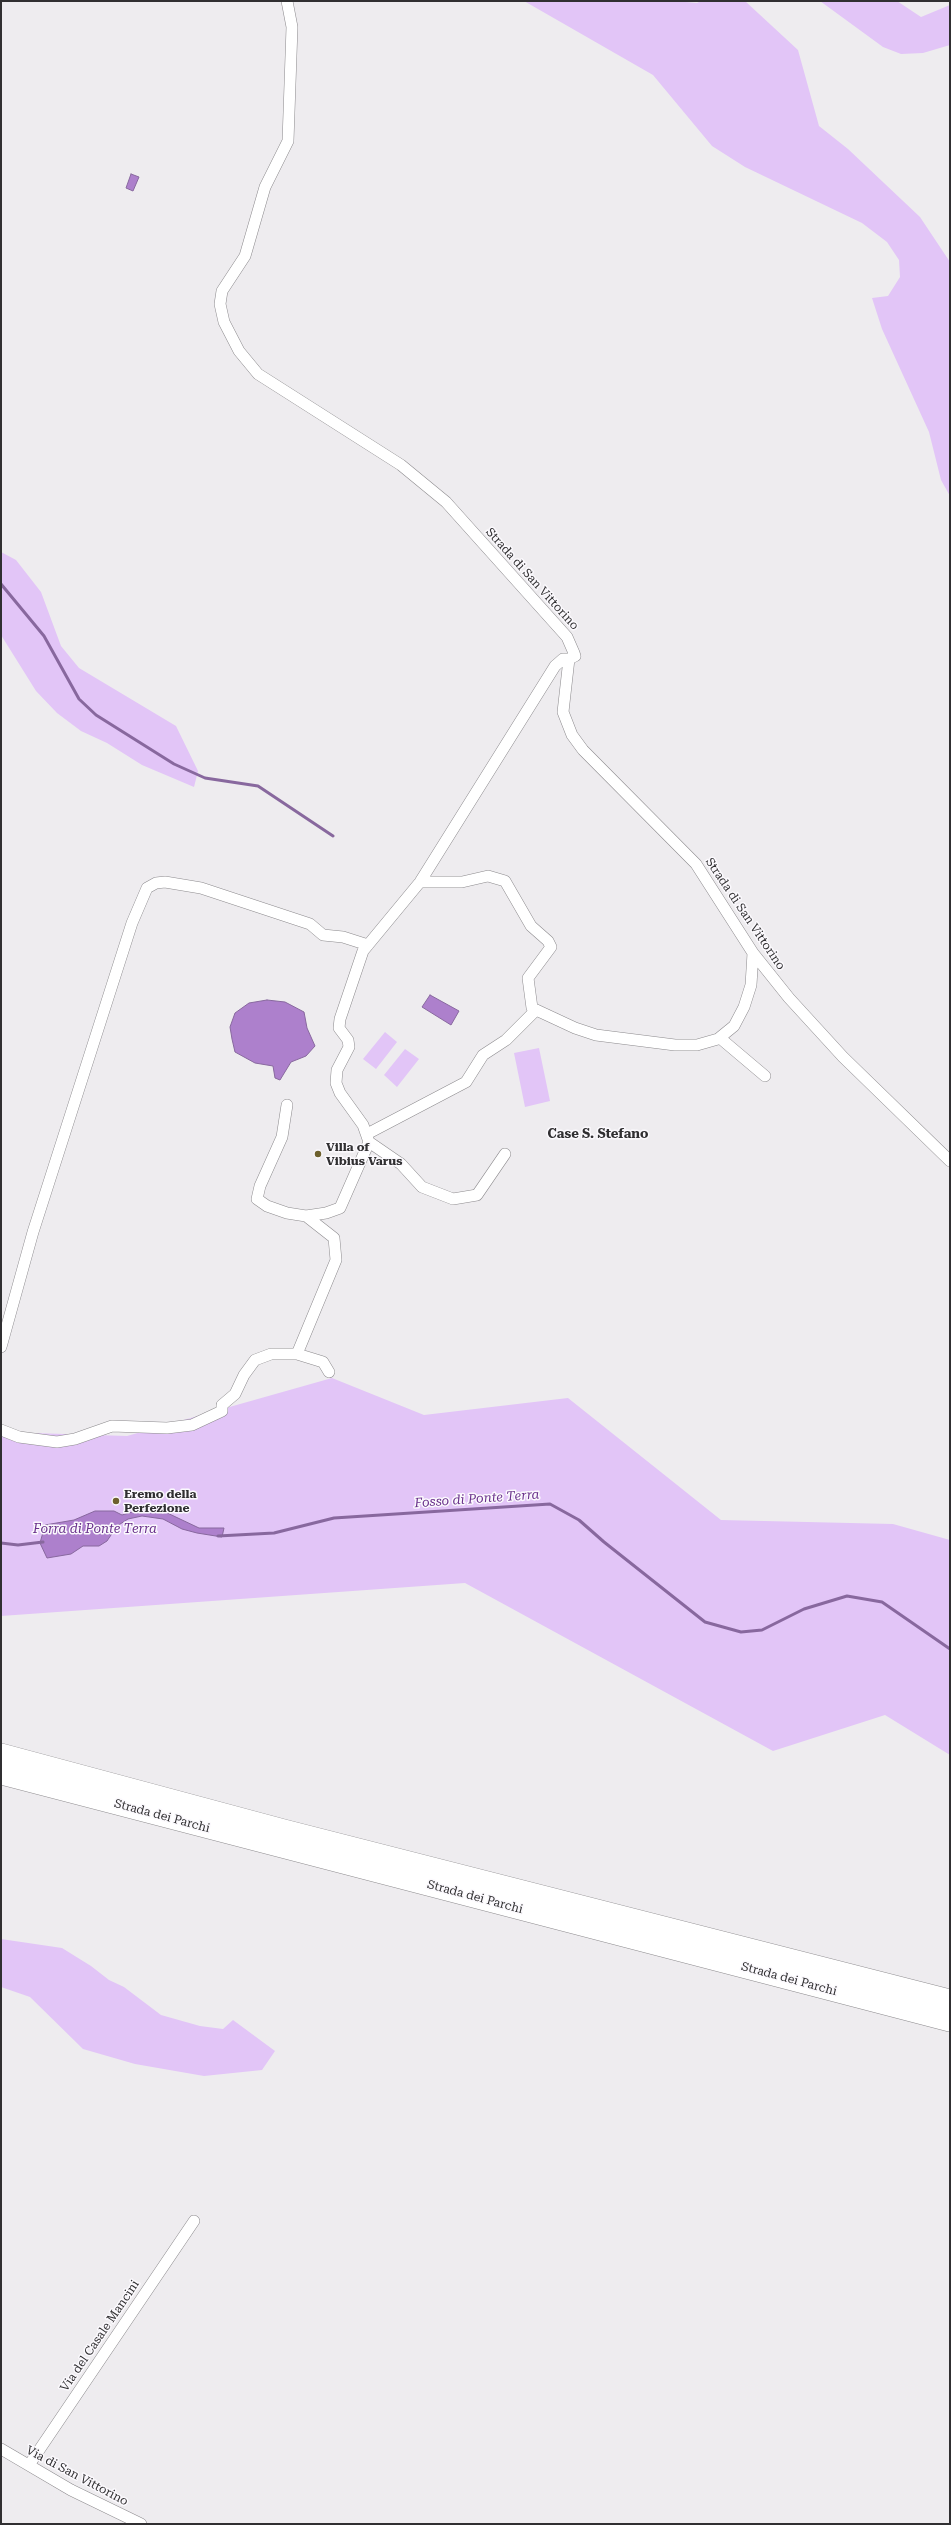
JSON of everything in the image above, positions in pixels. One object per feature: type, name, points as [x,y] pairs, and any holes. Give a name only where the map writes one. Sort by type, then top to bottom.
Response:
[{"type":"highway","name":"Strada dei Parchi","points":[[1,1754],[292,1832],[950,2000]]},
{"type":"highway","name":"Strada dei Parchi","points":[[1,1774],[950,2021]]},
{"type":"street","name":"Strada di San Vittorino","points":[[287,1],[292,27],[289,137],[265,187],[245,256],[222,292],[220,308],[226,326],[239,351],[258,374],[398,463],[446,502],[568,637],[575,656],[569,659],[562,706],[564,718],[575,740],[595,764],[696,864],[753,953],[789,998],[833,1045],[950,1160]]},
{"type":"street","points":[[505,1154],[477,1195],[453,1199],[422,1187],[401,1164],[368,1138],[339,1091],[336,1080],[337,1070],[349,1047],[348,1040],[340,1028],[340,1019],[361,957],[368,945],[420,882],[555,666],[563,659],[569,659]]},
{"type":"street","points":[[420,882],[462,882],[488,876],[505,881],[531,926],[548,941],[551,947],[528,978],[531,1004],[536,1010],[580,1030],[600,1036],[675,1045],[701,1044],[720,1038],[734,1026],[744,1007],[751,985],[753,953]]},
{"type":"street","points":[[1,1347],[33,1232],[132,923],[147,888],[161,882],[191,886],[303,922],[323,935],[343,937],[368,945]]},
{"type":"street","points":[[287,1105],[282,1137],[260,1186],[257,1199],[267,1206],[287,1213],[306,1216],[326,1213],[340,1208],[368,1138],[466,1082],[483,1055],[506,1040],[536,1010]]},
{"type":"street","points":[[720,1038],[765,1076]]},
{"type":"street","points":[[297,1354],[336,1260],[334,1238],[306,1216]]},
{"type":"street","points":[[1,1430],[19,1437],[57,1442],[75,1439],[112,1426],[167,1428],[196,1424],[222,1411],[222,1405],[235,1394],[244,1375],[255,1360],[267,1355],[297,1354],[323,1362],[329,1372]]},
{"type":"street","name":"Via del Casale Mancini","points":[[28,2466],[194,2220]]},
{"type":"street","name":"Via di San Vittorino","points":[[1,2449],[71,2490],[142,2524]]},
{"type":"shaded area","points":[[524,1],[675,1],[697,3],[701,1],[745,1],[798,50],[819,126],[848,149],[920,217],[950,262],[950,496],[941,480],[929,432],[882,329],[872,298],[888,296],[900,277],[899,260],[887,242],[862,223],[745,167],[712,146],[653,75]]},
{"type":"shaded area","points":[[820,1],[897,1],[921,17],[950,5],[950,45],[923,53],[901,54],[883,47]]},
{"type":"shaded area","points":[[1,552],[16,560],[41,592],[61,646],[79,668],[176,726],[198,771],[194,787],[142,765],[107,743],[81,731],[57,713],[36,691],[1,635]]},
{"type":"shaded area","points":[[385,1032],[397,1042],[376,1069],[363,1059]]},
{"type":"shaded area","points":[[539,1048],[550,1101],[525,1107],[514,1053]]},
{"type":"shaded area","points":[[405,1049],[419,1059],[397,1087],[384,1075]]},
{"type":"shaded area","points":[[332,1378],[424,1415],[568,1398],[721,1520],[893,1524],[950,1540],[950,1755],[885,1715],[773,1751],[465,1583],[1,1616],[1,1432],[127,1436]]},
{"type":"shaded area","points":[[1,1939],[62,1948],[91,1966],[109,1980],[124,1987],[161,2015],[200,2026],[223,2029],[233,2020],[275,2051],[262,2070],[204,2076],[135,2064],[83,2049],[30,1997],[1,1987]]},
{"type":"water","points":[[131,174],[139,177],[133,191],[126,188]]},
{"type":"water","points":[[430,995],[459,1011],[451,1025],[422,1007]]},
{"type":"water","points":[[267,1000],[285,1002],[304,1012],[307,1028],[315,1046],[306,1056],[291,1062],[280,1080],[275,1078],[273,1066],[255,1063],[235,1052],[230,1027],[235,1013],[249,1003]]},
{"type":"water","name":"Forra di Ponte Terra","points":[[146,1508],[161,1510],[199,1528],[224,1528],[222,1537],[197,1533],[182,1529],[163,1519],[142,1516],[128,1519],[117,1526],[107,1541],[99,1546],[83,1546],[71,1554],[47,1558],[40,1543],[45,1525],[74,1520],[95,1511],[114,1511],[122,1515]]},
{"type":"waterway","points":[[1,584],[44,636],[79,699],[96,715],[174,764],[205,778],[258,786],[333,836]]},
{"type":"waterway","name":"Fosso di Ponte Terra","points":[[218,1536],[274,1533],[334,1518],[550,1504],[579,1520],[604,1542],[705,1622],[741,1632],[762,1630],[804,1609],[847,1596],[882,1602],[950,1649]]},
{"type":"waterway","name":"Fosso di Ponte Terra","points":[[1,1543],[18,1545],[43,1542]]},
{"type":"place","name":"Villa of Vibius Varus","points":[[318,1154]]},
{"type":"place","name":"Eremo della Perfezione","points":[[116,1501]]},
{"type":"district","name":"Case S. Stefano","points":[[598,1134]]}]
